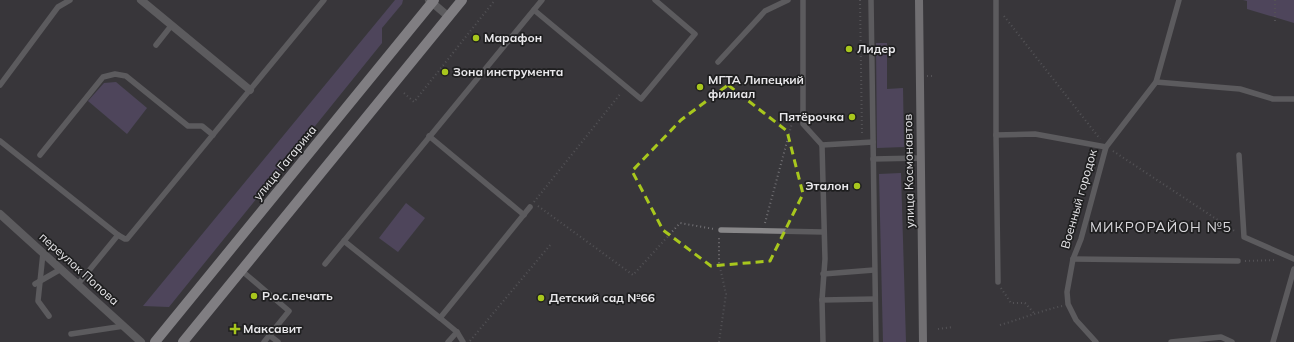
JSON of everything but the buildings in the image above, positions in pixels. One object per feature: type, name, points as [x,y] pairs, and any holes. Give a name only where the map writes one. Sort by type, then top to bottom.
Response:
[{"type":"main road","points":[[183,342],[462,0]]},
{"type":"main road","name":"улица Космонавтов","points":[[919,0],[923,342]]},
{"type":"main road","name":"улица Гагарина","points":[[155,342],[432,1]]},
{"type":"street","points":[[141,0],[250,90]]},
{"type":"street","points":[[432,1],[449,16]]},
{"type":"street","name":"переулок Попова","points":[[0,214],[141,342]]},
{"type":"lane","points":[[0,85],[58,7],[70,0]]},
{"type":"lane","points":[[0,141],[118,235],[127,239],[324,0]]},
{"type":"lane","points":[[325,264],[542,0]]},
{"type":"lane","points":[[534,10],[641,99],[695,34],[655,0]]},
{"type":"lane","points":[[718,62],[765,11],[788,0]]},
{"type":"lane","points":[[803,0],[803,124],[822,145],[823,232],[825,259],[822,300],[823,342]]},
{"type":"lane","points":[[871,0],[876,342]]},
{"type":"lane","points":[[996,0],[998,282]]},
{"type":"lane","name":"Военный городок","points":[[1096,342],[1076,320],[1068,304],[1067,292],[1073,258],[1081,239],[1106,147],[1156,82],[1179,0]]},
{"type":"lane","points":[[156,45],[171,26]]},
{"type":"lane","points":[[40,156],[103,77],[115,74],[126,76],[188,126],[202,126],[213,135]]},
{"type":"lane","points":[[1156,82],[1240,88],[1273,99],[1294,99]]},
{"type":"lane","points":[[996,135],[1035,134],[1106,147]]},
{"type":"lane","points":[[429,136],[524,215]]},
{"type":"lane","points":[[822,145],[873,142]]},
{"type":"lane","points":[[1238,155],[1244,237],[1294,259]]},
{"type":"lane","points":[[873,159],[921,158]]},
{"type":"lane","points":[[440,318],[532,205]]},
{"type":"lane","points":[[721,230],[823,232]]},
{"type":"lane","points":[[78,284],[118,235]]},
{"type":"lane","points":[[344,241],[457,332],[463,342]]},
{"type":"lane","points":[[43,253],[38,283],[38,301],[49,316]]},
{"type":"lane","points":[[1073,258],[1238,262]]},
{"type":"lane","points":[[38,283],[61,269]]},
{"type":"lane","points":[[1273,342],[1294,269]]},
{"type":"lane","points":[[823,274],[874,270]]},
{"type":"lane","points":[[242,271],[289,311],[264,342]]},
{"type":"lane","points":[[822,300],[875,299]]},
{"type":"lane","points":[[71,334],[124,326]]},
{"type":"lane","points":[[448,342],[457,332]]},
{"type":"lane","points":[[269,335],[278,342]]},
{"type":"lane","points":[[1171,342],[1221,337],[1232,342]]},
{"type":"path","points":[[404,93],[414,102],[495,0]]},
{"type":"path","points":[[860,0],[862,142]]},
{"type":"path","points":[[1274,21],[1275,0]]},
{"type":"path","points":[[626,88],[532,205],[633,275],[680,223],[721,230],[718,240],[719,263],[726,294],[719,342]]},
{"type":"path","points":[[763,230],[795,112]]},
{"type":"path","points":[[469,342],[551,244]]},
{"type":"path","points":[[1238,262],[1280,260]]},
{"type":"path","points":[[998,282],[1011,303],[1025,303],[1034,313]]},
{"type":"path","points":[[1000,325],[1030,316],[1034,313],[1068,304]]},
{"type":"path","points":[[938,329],[953,327]]},
{"type":"highlighted area","points":[[728,85],[787,131],[803,194],[770,261],[711,266],[663,230],[632,171],[681,120]]},
{"type":"shaded area","points":[[395,0],[403,0],[402,4],[382,28],[382,43],[169,307],[143,306]]},
{"type":"shaded area","points":[[1243,0],[1294,0],[1294,23],[1247,9],[1247,1]]},
{"type":"shaded area","points":[[876,43],[887,43],[887,89],[903,88],[904,147],[877,148]]},
{"type":"shaded area","points":[[116,82],[147,108],[127,134],[88,101],[104,83]]},
{"type":"shaded area","points":[[901,173],[906,342],[883,342],[879,174]]},
{"type":"shaded area","points":[[406,203],[425,218],[398,252],[379,238]]},
{"type":"place","name":"Марафон","points":[[476,38]]},
{"type":"place","name":"Лидер","points":[[849,49]]},
{"type":"place","name":"Зона инструмента","points":[[445,72]]},
{"type":"place","name":"МГТА Липецкий филиал","points":[[700,87]]},
{"type":"place","name":"Пятёрочка","points":[[852,117]]},
{"type":"place","name":"Эталон","points":[[857,186]]},
{"type":"place","name":"Р.о.с.печать","points":[[254,296]]},
{"type":"place","name":"Детский сад №66","points":[[541,298]]},
{"type":"place","name":"Максавит","points":[[235,329]]},
{"type":"district","name":"МИКРОРАЙОН №5","points":[[1161,227]]}]
